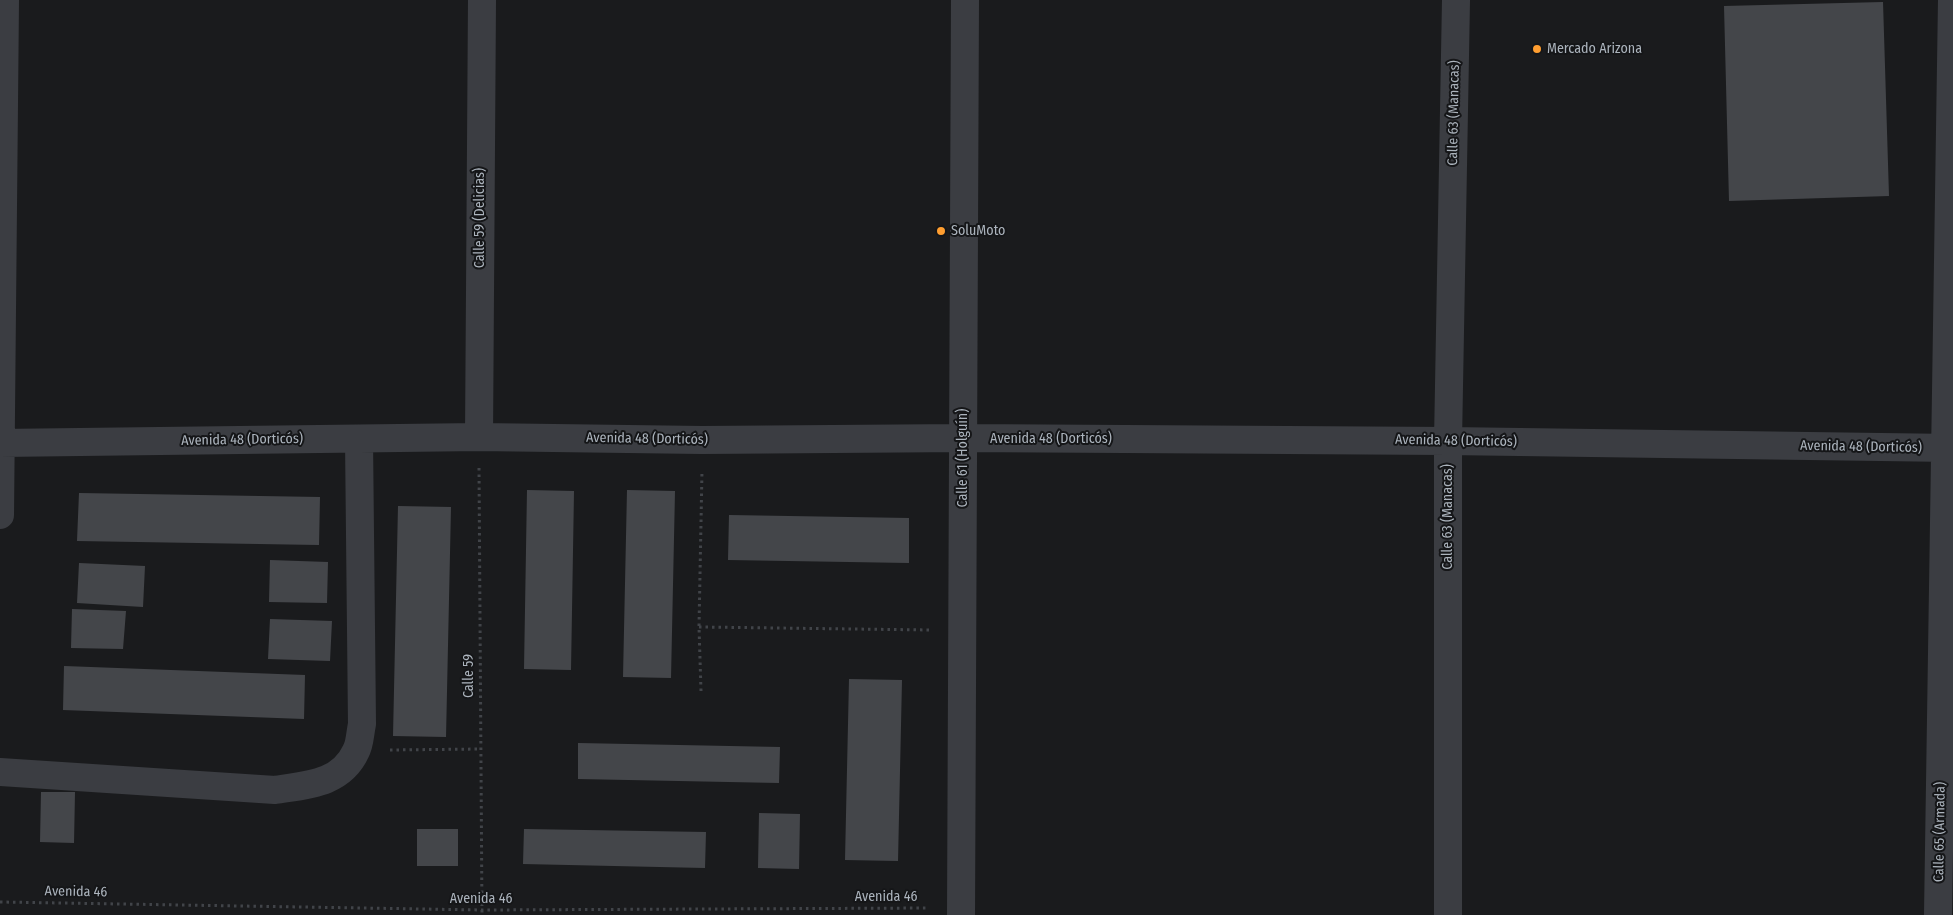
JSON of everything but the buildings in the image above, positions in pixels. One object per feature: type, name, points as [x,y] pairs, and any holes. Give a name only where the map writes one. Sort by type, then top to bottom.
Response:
[{"type":"street","points":[[0,515],[5,0]]},
{"type":"street","name":"Calle 59 (Delicias)","points":[[479,437],[482,0]]},
{"type":"street","name":"Calle 61 (Holguín)","points":[[961,912],[965,0]]},
{"type":"street","name":"Calle 63 (Manacas)","points":[[1448,915],[1448,441],[1456,0]]},
{"type":"street","name":"Calle 65 (Armada)","points":[[1938,915],[1949,448],[1952,0]]},
{"type":"street","name":"Avenida 48 (Dorticós)","points":[[1,443],[479,437],[702,440],[963,438],[1448,441],[1949,448]]},
{"type":"street","points":[[0,772],[276,790],[320,783],[342,772],[356,751],[362,724],[359,438]]},
{"type":"path","name":"Calle 59","points":[[479,437],[482,913]]},
{"type":"path","points":[[702,440],[699,627],[702,691]]},
{"type":"path","points":[[699,627],[963,630]]},
{"type":"path","points":[[356,751],[481,749]]},
{"type":"path","name":"Avenida 46","points":[[0,902],[482,913],[961,912]]},
{"type":"place","name":"Mercado Arizona","points":[[1537,49]]},
{"type":"place","name":"SoluMoto","points":[[941,231]]}]
